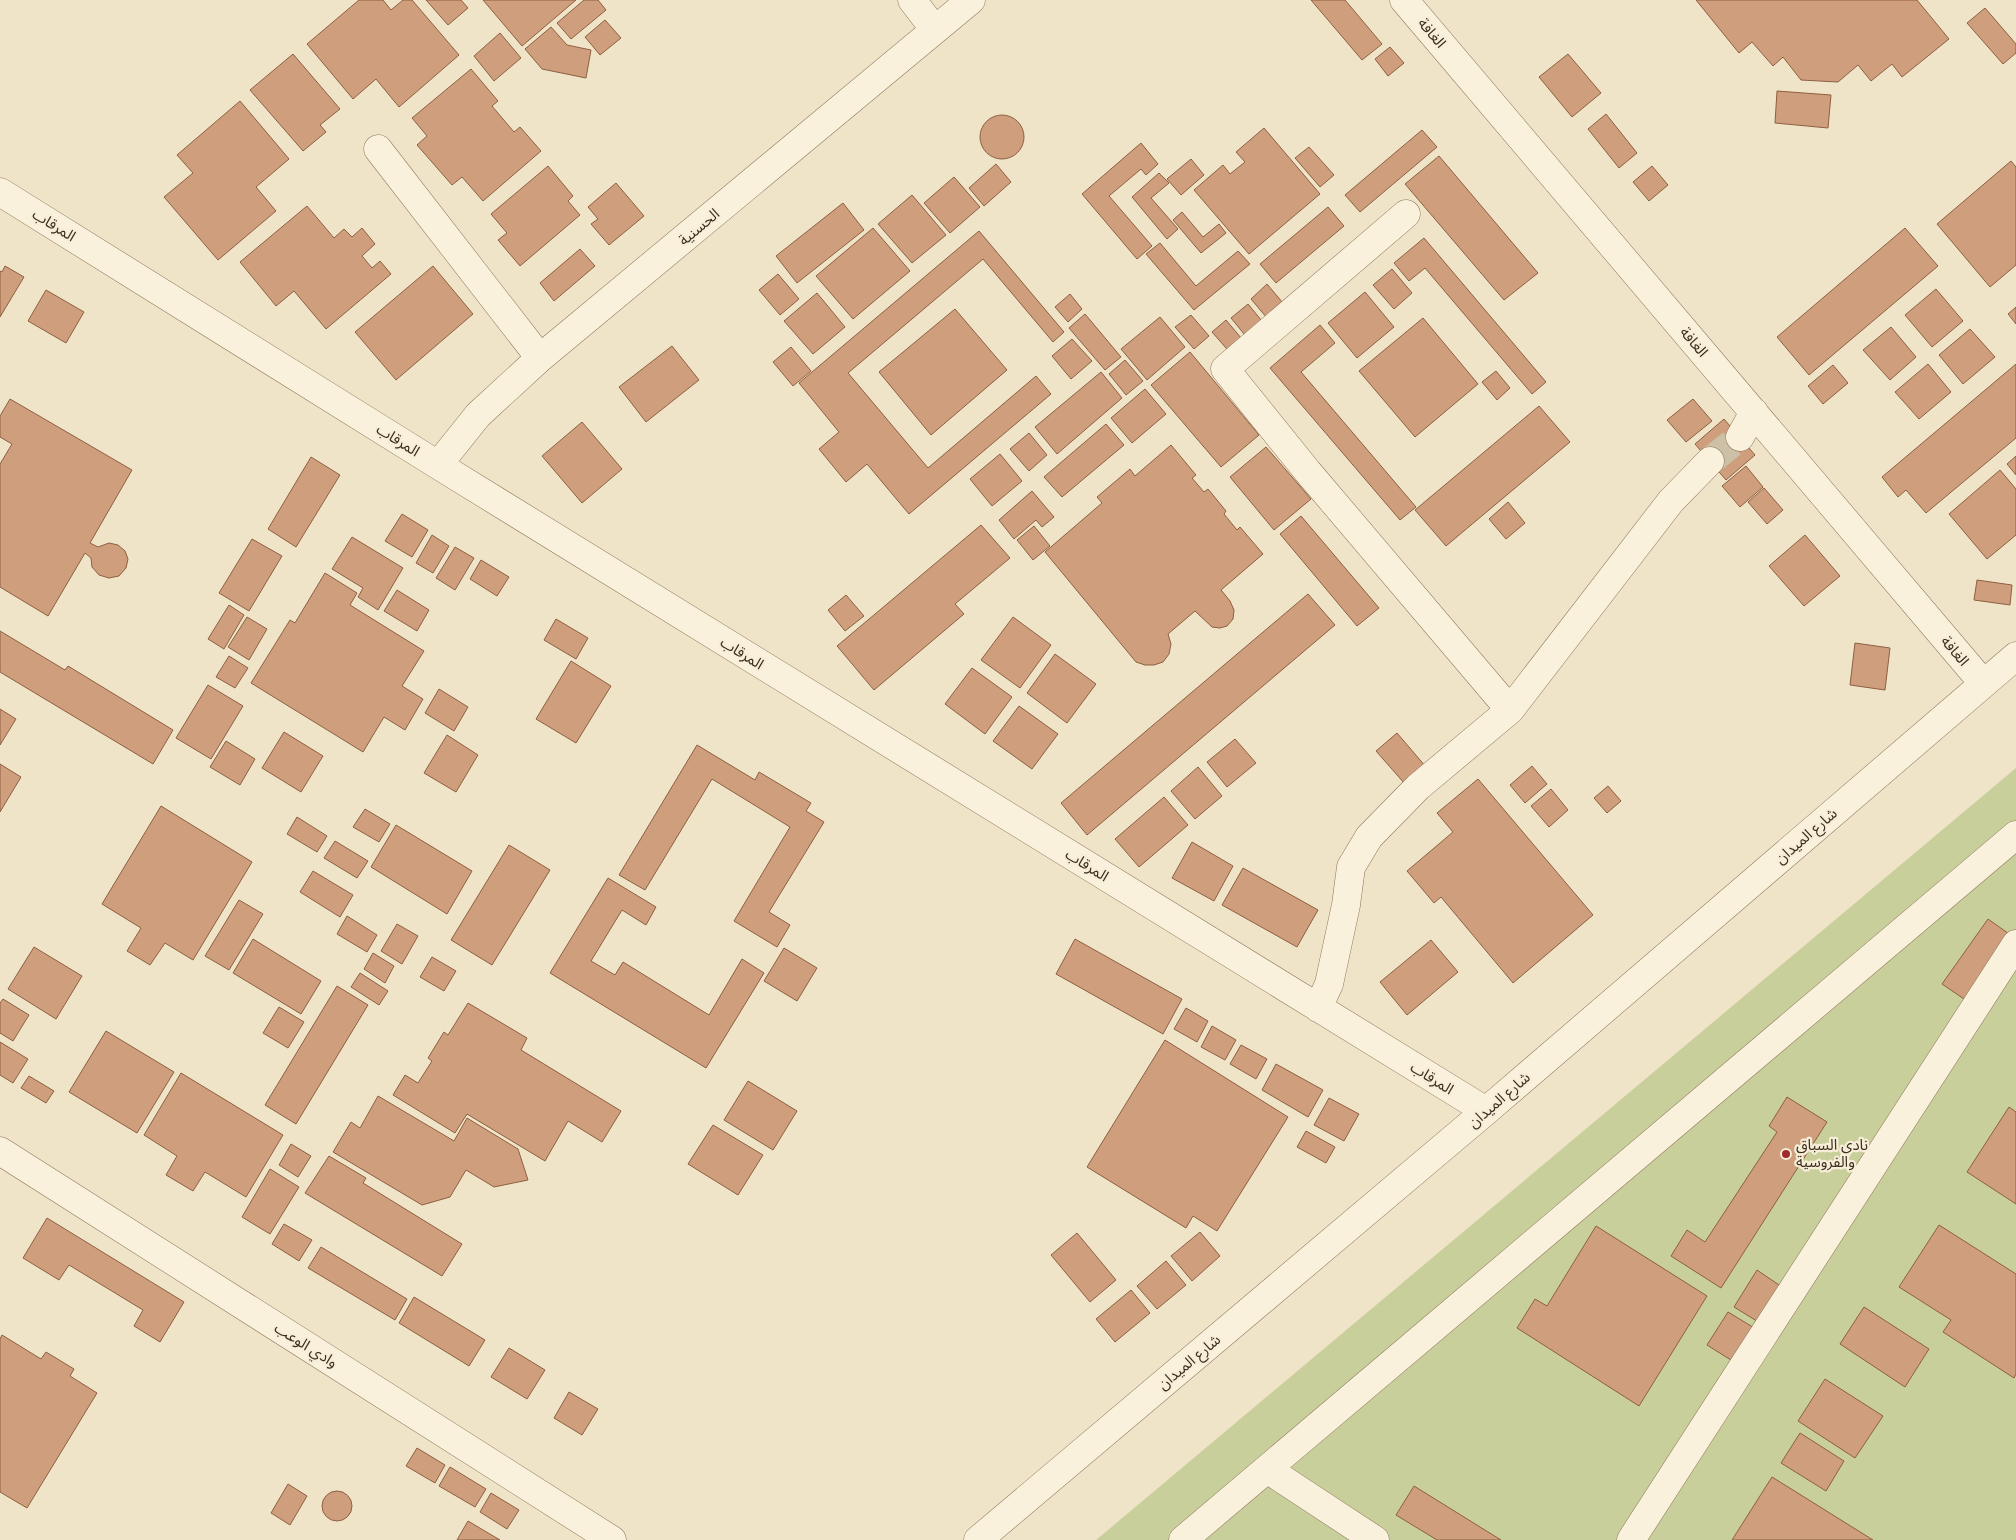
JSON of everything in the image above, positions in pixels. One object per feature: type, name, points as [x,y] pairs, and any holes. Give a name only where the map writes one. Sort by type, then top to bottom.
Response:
[{"type":"street","points":[[912,0],[935,30]]},
{"type":"street","name":"الحسنية","points":[[438,465],[478,415],[540,358],[972,0]]},
{"type":"street","name":"الغافة","points":[[1404,0],[1983,684]]},
{"type":"street","points":[[378,149],[540,358]]},
{"type":"street","name":"المرقاب","points":[[0,192],[438,465],[1486,1111]]},
{"type":"street","points":[[1406,214],[1225,369],[1510,710]]},
{"type":"street","points":[[1740,437],[1754,412]]},
{"type":"street","points":[[1318,1008],[1330,976],[1346,905],[1351,867],[1369,837],[1418,787],[1510,710],[1671,501],[1710,461]]},
{"type":"street","name":"شارع الميدان","points":[[978,1540],[1486,1111],[2016,656]]},
{"type":"street","points":[[1183,1540],[2016,835]]},
{"type":"street","points":[[1631,1540],[2016,944]]},
{"type":"street","name":"وادي الوعب","points":[[0,1151],[612,1540]]},
{"type":"street","points":[[1267,1469],[1375,1540]]},
{"type":"green space","name":"نادي السباق والفروسية","points":[[2016,768],[2016,1540],[1096,1540]]},
{"type":"building","points":[[359,0],[383,0],[391,10],[403,0],[412,0],[459,55],[399,107],[376,79],[353,99],[307,44]]},
{"type":"building","points":[[426,0],[461,0],[468,8],[448,25]]},
{"type":"building","points":[[483,0],[576,0],[522,46]]},
{"type":"building","points":[[584,0],[598,0],[606,10],[571,39],[557,23]]},
{"type":"building","points":[[1311,0],[1345,0],[1382,44],[1362,60]]},
{"type":"building","points":[[1696,0],[1917,0],[1949,39],[1902,77],[1892,64],[1871,81],[1858,65],[1838,82],[1801,80],[1783,57],[1773,66],[1752,42],[1739,53]]},
{"type":"building","points":[[1985,8],[2016,44],[2016,53],[2003,64],[1967,23]]},
{"type":"building","points":[[605,20],[621,38],[600,55],[585,37]]},
{"type":"building","points":[[551,27],[567,45],[591,50],[586,78],[542,69],[525,49]]},
{"type":"building","points":[[500,33],[521,58],[494,81],[474,56]]},
{"type":"building","points":[[1390,47],[1404,63],[1388,76],[1375,59]]},
{"type":"building","points":[[293,54],[340,109],[320,125],[326,132],[303,151],[250,90]]},
{"type":"building","points":[[1568,54],[1601,93],[1572,117],[1539,77]]},
{"type":"building","points":[[471,69],[498,101],[492,106],[514,132],[520,127],[541,151],[483,201],[462,177],[452,185],[417,145],[427,136],[412,118]]},
{"type":"building","points":[[1777,91],[1831,95],[1828,128],[1775,123]]},
{"type":"building","points":[[240,101],[289,159],[256,187],[276,211],[218,260],[164,197],[193,173],[177,155]]},
{"type":"building","points":[[1606,114],[1637,153],[1619,168],[1588,129]]},
{"type":"building","points":[[1002,115],[1014,119],[1020,125],[1024,137],[1020,149],[1014,155],[1002,159],[990,155],[984,149],[980,137],[984,125],[990,119]]},
{"type":"building","points":[[1264,128],[1320,194],[1249,254],[1194,190],[1223,165],[1230,174],[1245,162],[1236,152]]},
{"type":"building","points":[[1422,130],[1437,147],[1360,212],[1345,195]]},
{"type":"building","points":[[1141,143],[1158,164],[1146,175],[1141,169],[1109,196],[1152,246],[1137,259],[1082,194]]},
{"type":"building","points":[[1309,147],[1334,175],[1320,187],[1295,158]]},
{"type":"building","points":[[1439,156],[1538,273],[1504,300],[1405,184]]},
{"type":"building","points":[[1191,159],[1204,175],[1181,195],[1167,179]]},
{"type":"building","points":[[2011,161],[2016,167],[2016,265],[1990,287],[1937,224]]},
{"type":"building","points":[[996,164],[1011,182],[984,206],[969,188]]},
{"type":"building","points":[[548,166],[573,196],[568,201],[580,215],[520,266],[498,240],[507,233],[491,214]]},
{"type":"building","points":[[1652,166],[1668,185],[1649,201],[1633,182]]},
{"type":"building","points":[[1159,173],[1169,183],[1151,198],[1178,229],[1167,239],[1132,197]]},
{"type":"building","points":[[954,177],[980,207],[950,233],[924,203]]},
{"type":"building","points":[[616,183],[644,216],[609,245],[591,224],[598,219],[588,207]]},
{"type":"building","points":[[912,195],[946,235],[912,263],[878,224]]},
{"type":"building","points":[[843,203],[864,230],[797,283],[776,256]]},
{"type":"building","points":[[307,206],[334,238],[344,229],[352,237],[362,228],[375,244],[362,256],[372,268],[380,261],[391,274],[326,329],[294,291],[276,306],[240,262]]},
{"type":"building","points":[[1328,207],[1344,226],[1276,283],[1260,264]]},
{"type":"building","points":[[1182,212],[1203,237],[1219,224],[1226,233],[1201,253],[1173,220]]},
{"type":"building","points":[[873,228],[910,271],[853,319],[816,276]]},
{"type":"building","points":[[1905,228],[1938,266],[1809,375],[1777,337]]},
{"type":"building","points":[[979,231],[1064,332],[1053,342],[983,259],[848,373],[928,468],[1036,376],[1051,394],[909,514],[867,464],[846,482],[819,449],[839,432],[799,383]]},
{"type":"building","points":[[1424,238],[1546,382],[1532,394],[1425,268],[1409,281],[1394,263]]},
{"type":"building","points":[[1160,243],[1196,286],[1238,251],[1250,264],[1194,310],[1146,254]]},
{"type":"building","points":[[580,249],[595,266],[554,301],[540,283]]},
{"type":"building","points":[[5,266],[24,277],[0,317],[0,271],[2,272]]},
{"type":"building","points":[[433,266],[473,314],[396,380],[355,332]]},
{"type":"building","points":[[1392,269],[1412,293],[1394,309],[1373,285]]},
{"type":"building","points":[[778,274],[799,299],[780,315],[759,290]]},
{"type":"building","points":[[1267,284],[1283,303],[1267,318],[1251,299]]},
{"type":"building","points":[[1936,289],[1963,321],[1932,347],[1905,315]]},
{"type":"building","points":[[46,290],[84,312],[66,343],[28,321]]},
{"type":"building","points":[[1365,292],[1394,327],[1357,358],[1328,323]]},
{"type":"building","points":[[817,293],[845,327],[813,354],[784,321]]},
{"type":"building","points":[[1070,294],[1082,309],[1068,322],[1055,307]]},
{"type":"building","points":[[1248,304],[1266,326],[1249,340],[1231,318]]},
{"type":"building","points":[[2016,307],[2016,324],[2008,314]]},
{"type":"building","points":[[955,309],[1007,370],[931,435],[879,372]]},
{"type":"building","points":[[1085,314],[1121,357],[1105,370],[1069,328]]},
{"type":"building","points":[[1191,315],[1209,336],[1194,349],[1175,327]]},
{"type":"building","points":[[1160,317],[1185,347],[1147,380],[1121,349]]},
{"type":"building","points":[[1423,318],[1478,384],[1415,437],[1359,371]]},
{"type":"building","points":[[1226,320],[1247,345],[1233,356],[1212,332]]},
{"type":"building","points":[[1320,325],[1335,343],[1301,372],[1416,507],[1400,520],[1270,368]]},
{"type":"building","points":[[1891,327],[1916,357],[1890,380],[1863,350]]},
{"type":"building","points":[[1970,329],[1995,357],[1963,384],[1939,355]]},
{"type":"building","points":[[1072,339],[1092,361],[1071,379],[1052,356]]},
{"type":"building","points":[[672,346],[699,380],[646,422],[619,387]]},
{"type":"building","points":[[791,347],[811,371],[793,386],[773,362]]},
{"type":"building","points":[[1190,352],[1259,435],[1221,467],[1151,385]]},
{"type":"building","points":[[1125,360],[1143,381],[1126,395],[1109,374]]},
{"type":"building","points":[[1928,364],[1951,392],[1919,419],[1895,392]]},
{"type":"building","points":[[2016,364],[2016,438],[1926,513],[1906,490],[1898,497],[1882,477]]},
{"type":"building","points":[[1833,365],[1848,383],[1823,404],[1808,386]]},
{"type":"building","points":[[1496,371],[1510,388],[1497,400],[1482,382]]},
{"type":"building","points":[[1101,372],[1122,398],[1057,454],[1035,427]]},
{"type":"building","points":[[1145,389],[1166,414],[1132,443],[1111,418]]},
{"type":"building","points":[[10,399],[132,470],[90,543],[98,547],[109,543],[118,545],[125,551],[128,559],[126,568],[119,576],[109,578],[99,575],[92,567],[91,558],[85,553],[48,616],[0,587],[0,464],[12,444],[0,437],[0,416]]},
{"type":"building","points":[[1693,399],[1712,421],[1686,442],[1667,420]]},
{"type":"building","points":[[1539,406],[1570,442],[1446,546],[1415,510]]},
{"type":"building","points":[[1724,419],[1755,455],[1726,480],[1695,444]]},
{"type":"building","points":[[582,422],[622,469],[582,503],[542,456]]},
{"type":"building","points":[[1106,424],[1124,445],[1062,497],[1044,477]]},
{"type":"building","points":[[1029,433],[1047,455],[1029,471],[1010,449]]},
{"type":"building","points":[[1171,445],[1196,475],[1192,478],[1204,492],[1208,489],[1226,511],[1224,514],[1237,530],[1240,527],[1263,554],[1221,590],[1230,601],[1234,610],[1233,619],[1227,626],[1220,628],[1212,627],[1195,611],[1168,634],[1171,644],[1169,654],[1163,662],[1145,665],[1136,662],[1045,552],[1102,503],[1097,497],[1130,469],[1135,476]]},
{"type":"building","points":[[1266,447],[1311,499],[1274,530],[1230,477]]},
{"type":"building","points":[[1000,454],[1022,481],[992,506],[970,479]]},
{"type":"building","points":[[2016,456],[2016,475],[2007,464]]},
{"type":"building","points":[[311,457],[340,475],[296,547],[268,529]]},
{"type":"building","points":[[1746,466],[1763,487],[1740,507],[1722,486]]},
{"type":"building","points":[[2000,470],[2016,489],[2016,535],[1987,559],[1949,514]]},
{"type":"building","points":[[1764,488],[1783,510],[1767,524],[1748,502]]},
{"type":"building","points":[[1032,491],[1054,517],[1042,527],[1036,520],[1014,539],[999,520]]},
{"type":"building","points":[[1508,502],[1525,523],[1506,539],[1489,519]]},
{"type":"building","points":[[402,514],[428,530],[412,557],[385,541]]},
{"type":"building","points":[[1301,516],[1379,608],[1357,626],[1280,534]]},
{"type":"building","points":[[981,525],[1010,558],[955,604],[964,614],[874,690],[837,646]]},
{"type":"building","points":[[1034,526],[1050,546],[1033,560],[1017,540]]},
{"type":"building","points":[[432,535],[449,546],[433,573],[416,563]]},
{"type":"building","points":[[1805,535],[1840,576],[1804,606],[1769,566]]},
{"type":"building","points":[[352,537],[403,568],[378,610],[358,597],[363,588],[332,569]]},
{"type":"building","points":[[252,539],[282,556],[249,611],[219,593]]},
{"type":"building","points":[[455,547],[474,558],[455,590],[436,578]]},
{"type":"building","points":[[481,560],[509,577],[497,596],[470,579]]},
{"type":"building","points":[[325,573],[357,593],[350,605],[424,651],[402,686],[423,699],[405,730],[384,717],[363,752],[251,683],[290,620],[295,623]]},
{"type":"building","points":[[1977,580],[2012,585],[2010,605],[1974,600]]},
{"type":"building","points":[[397,590],[429,610],[417,631],[384,611]]},
{"type":"building","points":[[1308,594],[1335,625],[1087,835],[1061,803]]},
{"type":"building","points":[[846,595],[864,616],[845,631],[828,610]]},
{"type":"building","points":[[229,605],[244,615],[224,649],[208,639]]},
{"type":"building","points":[[247,617],[267,629],[249,660],[228,647]]},
{"type":"building","points":[[1013,617],[1051,645],[1020,688],[981,660]]},
{"type":"building","points":[[556,619],[588,638],[576,659],[544,640]]},
{"type":"building","points":[[0,631],[65,670],[68,666],[173,730],[153,764],[0,672]]},
{"type":"building","points":[[1855,643],[1890,648],[1885,690],[1850,685]]},
{"type":"building","points":[[1055,654],[1096,684],[1067,723],[1027,693]]},
{"type":"building","points":[[229,656],[248,668],[235,688],[216,677]]},
{"type":"building","points":[[571,661],[611,686],[576,743],[536,719]]},
{"type":"building","points":[[972,668],[1012,697],[985,734],[945,704]]},
{"type":"building","points":[[208,685],[243,706],[211,759],[176,738]]},
{"type":"building","points":[[439,689],[468,707],[454,731],[425,713]]},
{"type":"building","points":[[1019,706],[1058,734],[1032,769],[993,741]]},
{"type":"building","points":[[0,709],[16,719],[0,745]]},
{"type":"building","points":[[284,732],[323,756],[301,792],[262,768]]},
{"type":"building","points":[[1397,733],[1426,767],[1405,784],[1376,751]]},
{"type":"building","points":[[447,735],[478,755],[456,792],[424,773]]},
{"type":"building","points":[[1235,739],[1256,763],[1227,787],[1207,762]]},
{"type":"building","points":[[226,741],[255,759],[240,785],[210,767]]},
{"type":"building","points":[[697,745],[755,780],[759,772],[811,803],[806,811],[824,822],[769,912],[790,925],[777,947],[734,921],[790,827],[712,779],[645,890],[619,875]]},
{"type":"building","points":[[0,764],[21,777],[0,812]]},
{"type":"building","points":[[1532,766],[1547,784],[1525,803],[1510,785]]},
{"type":"building","points":[[1198,767],[1222,796],[1195,819],[1171,791]]},
{"type":"building","points":[[1478,779],[1593,915],[1513,983],[1441,897],[1434,903],[1407,871],[1453,832],[1437,813]]},
{"type":"building","points":[[1608,786],[1621,801],[1607,813],[1594,798]]},
{"type":"building","points":[[1551,789],[1568,810],[1549,827],[1531,806]]},
{"type":"building","points":[[1164,797],[1188,825],[1139,867],[1115,839]]},
{"type":"building","points":[[161,806],[252,862],[193,960],[165,943],[150,965],[127,951],[141,928],[102,904]]},
{"type":"building","points":[[365,809],[390,824],[379,842],[353,827]]},
{"type":"building","points":[[297,817],[327,836],[317,852],[287,834]]},
{"type":"building","points":[[396,825],[472,871],[447,914],[371,867]]},
{"type":"building","points":[[335,841],[368,861],[357,878],[324,858]]},
{"type":"building","points":[[1192,842],[1233,866],[1214,901],[1172,878]]},
{"type":"building","points":[[509,845],[550,870],[492,965],[451,940]]},
{"type":"building","points":[[1243,868],[1318,910],[1297,947],[1222,905]]},
{"type":"building","points":[[313,871],[353,895],[340,917],[300,892]]},
{"type":"building","points":[[608,878],[656,907],[646,925],[622,910],[591,961],[615,975],[623,962],[709,1015],[742,959],[764,973],[706,1068],[550,973]]},
{"type":"building","points":[[239,900],[263,914],[229,970],[205,956]]},
{"type":"building","points":[[347,916],[377,935],[367,952],[337,934]]},
{"type":"building","points":[[1988,919],[2012,936],[1967,1001],[1942,984]]},
{"type":"building","points":[[397,924],[418,936],[402,964],[381,951]]},
{"type":"building","points":[[253,939],[321,981],[301,1014],[233,973]]},
{"type":"building","points":[[1075,939],[1182,999],[1163,1034],[1056,974]]},
{"type":"building","points":[[1431,940],[1458,972],[1407,1015],[1380,982]]},
{"type":"building","points":[[34,947],[82,976],[56,1019],[8,989]]},
{"type":"building","points":[[784,948],[817,968],[797,1001],[764,981]]},
{"type":"building","points":[[373,953],[394,966],[385,983],[364,969]]},
{"type":"building","points":[[432,957],[456,971],[444,991],[420,977]]},
{"type":"building","points":[[360,973],[388,991],[379,1005],[351,987]]},
{"type":"building","points":[[337,986],[368,1005],[296,1124],[265,1105]]},
{"type":"building","points":[[3,999],[29,1015],[13,1041],[0,1033],[0,1003]]},
{"type":"building","points":[[468,1003],[527,1038],[521,1050],[621,1111],[602,1142],[568,1121],[545,1161],[467,1114],[455,1133],[393,1095],[405,1075],[418,1083],[432,1061],[428,1058],[444,1032],[448,1035]]},
{"type":"building","points":[[279,1007],[304,1022],[288,1048],[263,1033]]},
{"type":"building","points":[[1186,1008],[1208,1021],[1197,1042],[1174,1029]]},
{"type":"building","points":[[1212,1026],[1236,1040],[1225,1060],[1201,1047]]},
{"type":"building","points":[[106,1031],[174,1072],[137,1133],[69,1092]]},
{"type":"building","points":[[1165,1040],[1288,1117],[1217,1231],[1193,1216],[1186,1228],[1087,1167]]},
{"type":"building","points":[[0,1042],[28,1059],[13,1083],[0,1075]]},
{"type":"building","points":[[1241,1045],[1267,1059],[1256,1079],[1230,1064]]},
{"type":"building","points":[[1276,1064],[1323,1090],[1308,1117],[1262,1090]]},
{"type":"building","points":[[181,1073],[283,1135],[246,1197],[205,1172],[193,1191],[166,1175],[177,1156],[144,1135]]},
{"type":"building","points":[[29,1076],[54,1091],[46,1103],[21,1088]]},
{"type":"building","points":[[748,1081],[797,1111],[773,1150],[724,1120]]},
{"type":"building","points":[[378,1096],[454,1141],[467,1118],[518,1149],[528,1180],[494,1187],[466,1170],[450,1197],[422,1205],[333,1152],[351,1122],[360,1128]]},
{"type":"building","points":[[1787,1097],[1827,1122],[1721,1288],[1671,1256],[1687,1230],[1705,1242],[1777,1132],[1769,1126]]},
{"type":"building","points":[[1329,1098],[1359,1114],[1344,1141],[1314,1125]]},
{"type":"building","points":[[2009,1107],[2016,1112],[2016,1204],[1967,1172]]},
{"type":"building","points":[[713,1125],[763,1155],[738,1195],[688,1164]]},
{"type":"building","points":[[1306,1131],[1335,1147],[1326,1163],[1297,1147]]},
{"type":"building","points":[[291,1144],[311,1156],[298,1177],[279,1165]]},
{"type":"building","points":[[329,1156],[366,1178],[363,1183],[462,1244],[442,1276],[305,1193]]},
{"type":"building","points":[[270,1169],[299,1187],[270,1234],[242,1217]]},
{"type":"building","points":[[47,1218],[184,1302],[160,1342],[134,1326],[143,1310],[69,1265],[59,1280],[23,1258]]},
{"type":"building","points":[[284,1224],[312,1240],[299,1261],[272,1244]]},
{"type":"building","points":[[1939,1225],[2016,1274],[2016,1374],[2014,1378],[1943,1332],[1951,1320],[1899,1287]]},
{"type":"building","points":[[1596,1226],[1707,1296],[1639,1406],[1517,1328],[1535,1299],[1547,1306]]},
{"type":"building","points":[[1200,1232],[1220,1256],[1192,1281],[1171,1256]]},
{"type":"building","points":[[1077,1233],[1116,1280],[1090,1302],[1051,1255]]},
{"type":"building","points":[[321,1247],[407,1299],[395,1320],[308,1268]]},
{"type":"building","points":[[1166,1261],[1186,1285],[1157,1309],[1137,1286]]},
{"type":"building","points":[[1757,1270],[1782,1287],[1760,1323],[1734,1307]]},
{"type":"building","points":[[1131,1290],[1150,1313],[1115,1342],[1096,1319]]},
{"type":"building","points":[[414,1297],[485,1340],[469,1366],[399,1323]]},
{"type":"building","points":[[1864,1307],[1929,1349],[1905,1387],[1840,1344]]},
{"type":"building","points":[[1728,1312],[1756,1329],[1734,1362],[1707,1345]]},
{"type":"building","points":[[2,1335],[41,1359],[46,1352],[74,1369],[70,1376],[97,1393],[27,1508],[0,1492],[0,1339]]},
{"type":"building","points":[[509,1348],[545,1370],[527,1399],[491,1377]]},
{"type":"building","points":[[1825,1379],[1883,1416],[1855,1458],[1798,1421]]},
{"type":"building","points":[[569,1392],[598,1409],[582,1435],[554,1418]]},
{"type":"building","points":[[1800,1433],[1844,1461],[1826,1491],[1781,1463]]},
{"type":"building","points":[[417,1448],[445,1465],[435,1483],[406,1466]]},
{"type":"building","points":[[450,1467],[486,1489],[475,1507],[439,1486]]},
{"type":"building","points":[[1772,1477],[1873,1540],[1732,1540]]},
{"type":"building","points":[[288,1484],[307,1496],[290,1525],[271,1513]]},
{"type":"building","points":[[1414,1486],[1501,1540],[1437,1540],[1396,1515]]},
{"type":"building","points":[[337,1491],[348,1495],[352,1506],[348,1517],[337,1521],[326,1517],[322,1506],[326,1495]]},
{"type":"building","points":[[491,1493],[519,1510],[507,1529],[480,1512]]},
{"type":"building","points":[[468,1521],[500,1540],[457,1540]]},
{"type":"tunnel","points":[[1710,461],[1740,437]]},
{"type":"place","name":"نادي السباق والفروسية","points":[[1786,1154]]}]
